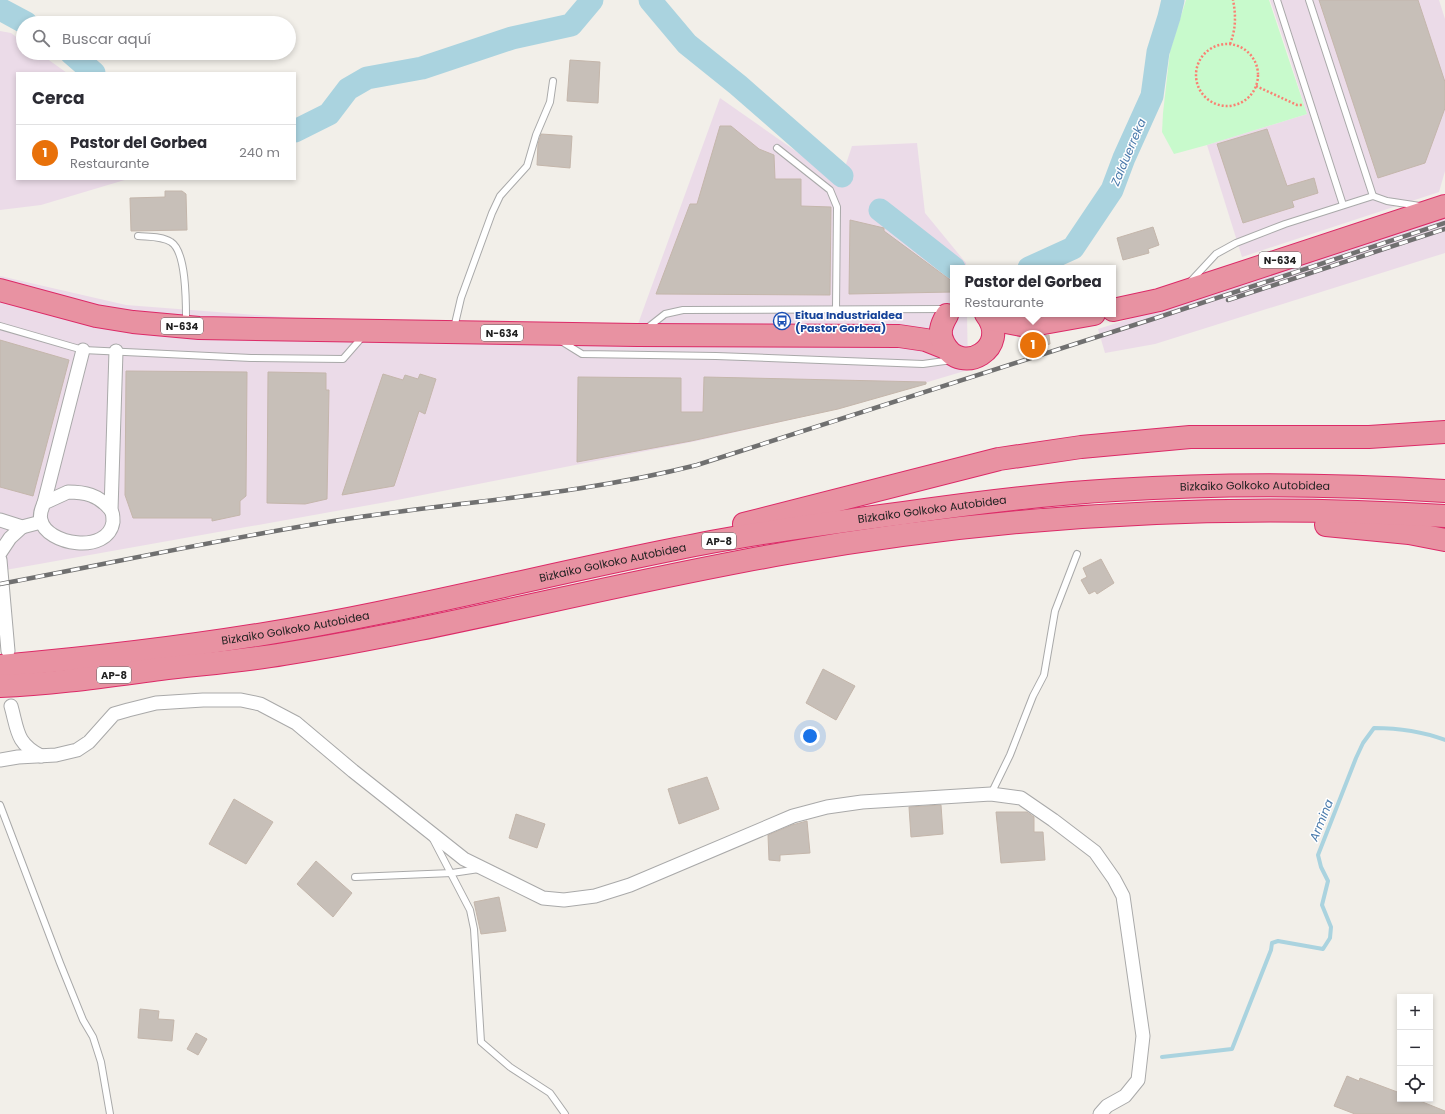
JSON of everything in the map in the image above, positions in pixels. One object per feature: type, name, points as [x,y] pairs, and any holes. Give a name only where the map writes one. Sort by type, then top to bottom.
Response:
[{"type":"highway","name":"N-634","points":[[1116,309],[1159,300],[1443,207]]},
{"type":"highway","name":"N-634","points":[[0,290],[96,316],[133,322],[186,326],[550,334],[899,336],[926,340],[946,348],[951,354],[964,359]]},
{"type":"highway","name":"N-634","points":[[899,336],[927,327],[950,312]]},
{"type":"highway","points":[[946,348],[940,331],[942,323],[950,312]]},
{"type":"highway","points":[[988,317],[1027,326]]},
{"type":"highway","points":[[988,317],[994,333],[990,346]]},
{"type":"highway","points":[[964,359],[979,356],[1006,335],[1027,326],[1077,317]]},
{"type":"highway","points":[[581,567],[999,459],[1081,447],[1190,437],[1369,437],[1445,432]]},
{"type":"highway","name":"Bizkaiko Golkoko Autobidea","points":[[4,658],[72,659],[223,640],[375,614],[581,567],[723,540],[827,523],[973,503],[1114,490],[1241,486],[1377,487],[1445,491]]},
{"type":"highway","name":"Bizkaiko Golkoko Autobidea","points":[[0,686],[80,679],[282,654],[404,631],[788,552],[892,536],[1004,523],[1125,514],[1311,510],[1445,516]]},
{"type":"highway","points":[[1234,512],[1300,523],[1409,533],[1445,540]]},
{"type":"street","points":[[83,350],[44,503],[40,512],[41,522],[52,535],[69,542],[96,542],[107,534],[112,527],[113,516],[111,510],[116,351]]},
{"type":"street","points":[[44,503],[60,494],[78,492],[95,496],[102,500],[111,510]]},
{"type":"street","points":[[0,520],[22,527]]},
{"type":"street","points":[[0,553],[10,538],[22,527],[41,522]]},
{"type":"street","points":[[0,560],[4,658]]},
{"type":"street","points":[[0,759],[56,755],[77,750],[89,742],[114,714],[156,703],[203,700],[241,700],[260,704],[296,723],[464,859],[543,898],[564,900],[594,896],[630,885],[793,816],[827,807],[862,802],[991,794],[1021,798],[1095,852],[1114,878],[1123,896],[1143,1036],[1138,1080],[1125,1096],[1107,1106],[1100,1114]]},
{"type":"street","points":[[11,706],[20,740],[29,749],[41,756]]},
{"type":"street","points":[[0,759],[13,750],[20,740]]},
{"type":"lane","points":[[1277,0],[1343,205]]},
{"type":"lane","points":[[1309,0],[1373,196]]},
{"type":"lane","points":[[454,332],[460,298],[492,212],[500,196],[527,166],[536,135],[550,102],[553,80]]},
{"type":"lane","points":[[777,148],[830,190],[837,208],[836,309]]},
{"type":"lane","points":[[1180,293],[1216,254],[1236,243],[1285,224],[1343,205],[1373,196],[1387,201],[1443,207]]},
{"type":"lane","points":[[138,236],[159,237],[172,242],[181,257],[186,326]]},
{"type":"lane","points":[[637,335],[665,314],[683,310],[836,309],[950,311]]},
{"type":"lane","points":[[0,326],[83,350],[251,358],[343,359],[368,331]]},
{"type":"lane","points":[[550,334],[582,354],[716,356],[922,364],[964,359]]},
{"type":"lane","points":[[991,794],[1010,755],[1033,696],[1044,675],[1055,611],[1077,554]]},
{"type":"lane","points":[[0,805],[60,963],[83,1020],[93,1037],[101,1062],[110,1114]]},
{"type":"lane","points":[[429,832],[452,873],[470,910],[474,930],[481,1042],[510,1067],[550,1093],[565,1114]]},
{"type":"lane","points":[[355,877],[452,873],[482,868]]},
{"type":"path","points":[[1230,44],[1236,20],[1233,0]]},
{"type":"path","points":[[1220,44],[1240,46],[1249,52],[1255,60],[1259,71],[1256,86],[1248,99],[1238,104],[1228,106],[1218,105],[1209,100],[1202,93],[1197,84],[1196,74],[1198,64],[1203,55],[1210,48],[1220,44]]},
{"type":"path","points":[[1256,86],[1297,104],[1311,105]]},
{"type":"shaded area","points":[[1270,0],[1439,0],[1445,19],[1445,171],[1439,192],[1242,257],[1207,145],[1307,114]]},
{"type":"shaded area","points":[[0,31],[11,33],[16,37],[16,60],[49,60],[66,72],[16,72],[16,180],[125,180],[41,205],[0,210]]},
{"type":"shaded area","points":[[720,98],[840,182],[852,146],[917,143],[925,213],[966,263],[966,265],[950,265],[950,317],[967,317],[968,370],[837,409],[697,441],[392,501],[0,571],[0,276],[126,305],[347,322],[638,324]]},
{"type":"shaded area","points":[[1445,218],[1445,253],[1155,344],[1105,353],[1098,329]]},
{"type":"green space","points":[[1186,0],[1269,0],[1307,114],[1174,154],[1162,132],[1163,113],[1170,51]]},
{"type":"building","points":[[1319,0],[1418,0],[1445,82],[1445,108],[1425,163],[1378,178]]},
{"type":"building","points":[[570,60],[600,62],[598,103],[567,101]]},
{"type":"building","points":[[720,126],[731,126],[759,149],[774,155],[775,179],[801,179],[801,206],[831,207],[830,295],[656,294],[690,204],[697,204]]},
{"type":"building","points":[[1267,129],[1287,186],[1314,178],[1318,193],[1292,201],[1294,207],[1243,223],[1217,144]]},
{"type":"building","points":[[541,134],[572,136],[570,168],[537,165],[538,144]]},
{"type":"building","points":[[165,191],[182,191],[186,194],[187,230],[131,231],[130,198],[165,197]]},
{"type":"building","points":[[850,220],[884,228],[884,231],[950,280],[950,292],[849,294]]},
{"type":"building","points":[[1153,227],[1159,245],[1148,249],[1149,253],[1123,260],[1117,238]]},
{"type":"building","points":[[1049,335],[1050,344],[1025,352],[1023,339]]},
{"type":"building","points":[[0,340],[69,360],[33,496],[0,487]]},
{"type":"building","points":[[126,371],[247,372],[246,496],[240,501],[240,515],[212,521],[212,518],[133,518],[125,495]]},
{"type":"building","points":[[268,372],[326,373],[326,390],[329,390],[327,499],[305,504],[267,503]]},
{"type":"building","points":[[383,374],[403,380],[405,375],[418,379],[420,374],[436,379],[425,414],[419,411],[394,486],[342,495]]},
{"type":"building","points":[[578,377],[681,378],[681,412],[703,412],[704,377],[926,382],[926,384],[838,409],[691,441],[577,462]]},
{"type":"building","points":[[1101,559],[1114,583],[1097,594],[1095,591],[1089,594],[1081,580],[1087,577],[1083,568]]},
{"type":"building","points":[[823,669],[855,686],[836,720],[806,703]]},
{"type":"building","points":[[707,777],[719,809],[679,824],[668,789]]},
{"type":"building","points":[[234,799],[273,822],[246,864],[209,844]]},
{"type":"building","points":[[941,805],[943,834],[911,837],[909,807]]},
{"type":"building","points":[[996,812],[1027,812],[1034,817],[1034,832],[1043,832],[1045,860],[1001,863]]},
{"type":"building","points":[[516,814],[545,824],[537,848],[509,838]]},
{"type":"building","points":[[807,821],[810,853],[780,855],[780,861],[769,860],[768,835],[792,825]]},
{"type":"building","points":[[316,861],[352,893],[333,917],[297,884]]},
{"type":"building","points":[[499,897],[506,931],[481,934],[474,902]]},
{"type":"building","points":[[140,1009],[159,1011],[158,1019],[174,1020],[172,1041],[138,1038]]},
{"type":"building","points":[[196,1033],[207,1039],[198,1055],[187,1049]]},
{"type":"building","points":[[1347,1076],[1359,1081],[1360,1078],[1397,1092],[1397,1102],[1422,1102],[1445,1111],[1445,1114],[1355,1114],[1334,1106]]},
{"type":"waterway","points":[[296,130],[329,114],[348,89],[367,78],[422,68],[512,38],[571,25],[592,0]]},
{"type":"waterway","points":[[650,0],[687,44],[738,85],[842,176]]},
{"type":"waterway","name":"Zalduerreka","points":[[1036,265],[1073,248],[1112,190],[1124,158],[1152,96],[1158,52],[1173,0]]},
{"type":"waterway","points":[[0,9],[16,18]]},
{"type":"waterway","points":[[79,60],[93,72]]},
{"type":"waterway","name":"Zalduerreka","points":[[880,210],[950,265]]},
{"type":"waterway","name":"Armina","points":[[1162,1057],[1232,1049],[1271,950],[1272,943],[1278,941],[1323,949],[1330,938],[1331,927],[1322,905],[1328,881],[1321,867],[1318,855],[1356,758],[1363,743],[1374,728],[1410,731],[1445,740]]},
{"type":"railway","points":[[0,584],[309,525],[396,512],[568,490],[654,475],[697,465],[1156,318],[1445,223]]},
{"type":"railway","points":[[1228,300],[1445,229]]},
{"type":"place","name":"Eitua Industrialdea (Pastor Gorbea)","points":[[782,321]]},
{"type":"place","name":"Pastor del Gorbea","points":[[1033,345]]}]
